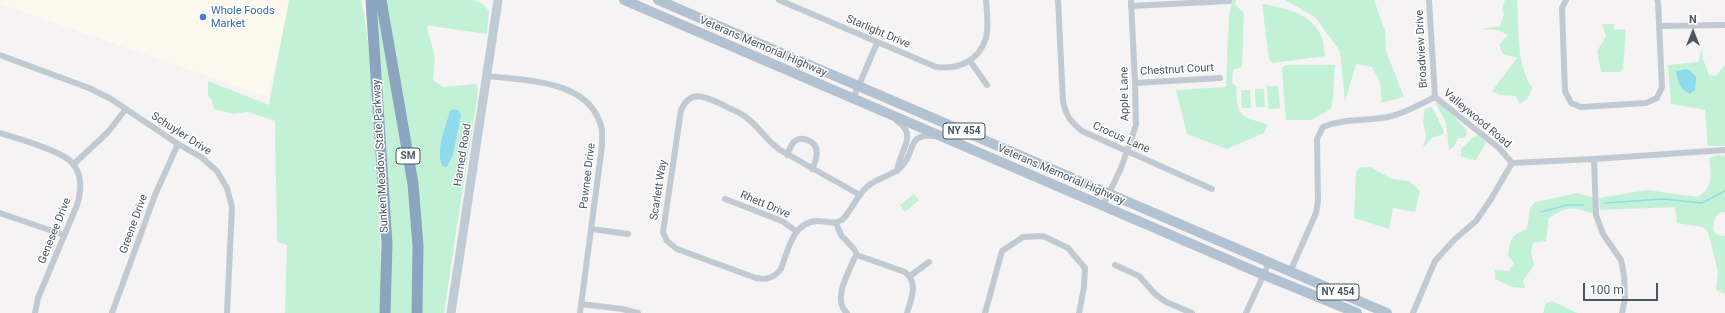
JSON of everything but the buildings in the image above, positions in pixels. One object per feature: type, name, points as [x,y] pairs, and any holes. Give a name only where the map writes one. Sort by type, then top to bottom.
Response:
[{"type":"highway","points":[[364,0],[374,44]]},
{"type":"highway","name":"Sunken Meadow State Parkway","points":[[371,0],[387,244],[385,313]]},
{"type":"highway","name":"Sunken Meadow State Parkway","points":[[381,0],[413,184],[418,246],[417,313]]},
{"type":"main road","name":"Harned Road","points":[[451,313],[498,0]]},
{"type":"main road","name":"Veterans Memorial Highway","points":[[624,0],[1264,275],[1357,313]]},
{"type":"main road","name":"Veterans Memorial Highway","points":[[658,0],[1387,313]]},
{"type":"street","points":[[986,0],[986,38],[978,53],[970,61],[987,86]]},
{"type":"street","name":"Crocus Lane","points":[[1058,0],[1065,113],[1082,131],[1212,189]]},
{"type":"street","name":"Broadview Drive","points":[[1429,0],[1435,97]]},
{"type":"street","points":[[1566,0],[1562,8],[1565,91],[1571,103],[1581,107],[1646,103],[1657,98],[1662,87],[1660,26],[1657,0]]},
{"type":"street","name":"Starlight Drive","points":[[783,1],[877,43],[936,67],[946,69],[956,67],[970,61]]},
{"type":"street","points":[[1131,3],[1229,1]]},
{"type":"street","name":"Apple Lane","points":[[1103,206],[1127,152],[1136,125],[1131,3]]},
{"type":"street","points":[[1660,26],[1725,24]]},
{"type":"street","points":[[853,99],[877,43]]},
{"type":"street","name":"Schuyler Drive","points":[[0,56],[89,88],[111,99],[125,110],[201,157],[217,171],[227,188],[232,207],[227,313]]},
{"type":"street","name":"Pawnee Drive","points":[[487,76],[562,87],[575,93],[586,102],[596,116],[602,130],[602,146],[580,313]]},
{"type":"street","name":"Chestnut Court","points":[[1135,83],[1220,78]]},
{"type":"street","name":"Scarlett Way","points":[[796,231],[778,273],[768,279],[763,280],[677,249],[667,241],[663,232],[681,110],[689,99],[695,96],[706,97],[741,114],[752,122],[773,146],[860,195]]},
{"type":"street","name":"Valleywood Road","points":[[1290,272],[1316,213],[1318,202],[1317,139],[1323,127],[1336,122],[1391,116],[1411,109],[1435,97],[1499,148],[1512,163],[1725,150]]},
{"type":"street","points":[[0,133],[64,156],[74,164],[108,132],[125,110]]},
{"type":"street","points":[[879,110],[905,126],[908,132],[908,137],[898,163],[897,171]]},
{"type":"street","points":[[796,231],[808,222],[816,221],[836,223],[845,217],[860,195],[872,183],[887,177],[904,165],[913,143],[919,137],[924,135],[946,138]]},
{"type":"street","points":[[787,155],[793,142],[797,139],[800,138],[810,141],[814,144],[816,151],[816,157],[812,169]]},
{"type":"street","name":"Greene Drive","points":[[112,313],[155,195],[178,144]]},
{"type":"street","points":[[1594,159],[1596,215],[1603,234],[1621,260],[1624,275],[1625,299],[1622,313]]},
{"type":"street","points":[[1413,313],[1435,261],[1454,240],[1476,221],[1512,163]]},
{"type":"street","name":"Genesee Drive","points":[[34,313],[38,298],[77,206],[81,191],[79,176],[74,164]]},
{"type":"street","name":"Rhett Drive","points":[[725,199],[782,221],[796,231]]},
{"type":"street","points":[[0,213],[64,235]]},
{"type":"street","points":[[836,223],[841,236],[854,249],[857,255],[905,272],[910,276],[914,288],[907,313]]},
{"type":"street","points":[[592,229],[628,234]]},
{"type":"street","points":[[985,313],[1002,252],[1023,237],[1043,236],[1068,248],[1086,268],[1079,313]]},
{"type":"street","points":[[847,313],[842,308],[840,299],[854,259],[857,255]]},
{"type":"street","points":[[910,276],[929,262]]},
{"type":"street","points":[[1246,313],[1269,263]]},
{"type":"street","points":[[1115,264],[1139,276],[1166,302],[1192,313]]},
{"type":"street","points":[[581,304],[622,309],[638,313]]},
{"type":"shaded area","points":[[0,0],[290,0],[268,97],[0,4]]},
{"type":"green space","points":[[289,0],[361,0],[369,48],[372,79],[380,220],[382,313],[285,313],[287,245],[277,242],[275,121],[248,112],[233,114],[214,109],[212,100],[208,96],[208,81],[269,105]]},
{"type":"green space","points":[[375,0],[378,0],[402,139],[412,216],[414,313],[388,313]]},
{"type":"green space","points":[[385,0],[473,0],[483,4],[489,11],[487,34],[432,26],[428,26],[427,28],[435,57],[433,80],[443,87],[477,84],[478,93],[444,313],[420,313],[422,258]]},
{"type":"green space","points":[[1232,0],[1236,0],[1235,5],[1244,13],[1242,67],[1233,70],[1232,83],[1236,86],[1239,110],[1245,117],[1268,125],[1264,133],[1227,149],[1187,134],[1176,90],[1226,87],[1229,16]]},
{"type":"green space","points":[[1285,0],[1374,0],[1385,31],[1386,51],[1404,97],[1382,103],[1380,82],[1372,67],[1356,64],[1345,102],[1340,51],[1315,17]]},
{"type":"green space","points":[[1505,0],[1517,0],[1519,46],[1523,68],[1532,88],[1528,98],[1520,104],[1516,96],[1500,95],[1492,91],[1517,58],[1503,54],[1499,45],[1508,35],[1498,30],[1482,29],[1500,26],[1504,15],[1502,9]]},
{"type":"green space","points":[[1262,4],[1279,7],[1305,17],[1318,30],[1324,45],[1325,56],[1273,63],[1269,59]]},
{"type":"green space","points":[[1602,24],[1614,24],[1614,30],[1626,29],[1623,69],[1620,72],[1601,72],[1597,51],[1606,36]]},
{"type":"green space","points":[[1702,48],[1703,59],[1709,75],[1716,76],[1725,65],[1725,146],[1708,146],[1705,110],[1671,104],[1668,65],[1698,62]]},
{"type":"green space","points":[[1286,65],[1335,65],[1331,109],[1311,120],[1286,120],[1282,68]]},
{"type":"green space","points":[[1267,86],[1278,86],[1280,108],[1268,109]]},
{"type":"green space","points":[[1255,89],[1264,89],[1265,107],[1256,107]]},
{"type":"green space","points":[[1241,90],[1250,90],[1251,108],[1242,108]]},
{"type":"green space","points":[[1437,102],[1452,114],[1467,131],[1465,138],[1458,138],[1454,147],[1449,150],[1446,123],[1436,104]]},
{"type":"green space","points":[[1432,107],[1444,131],[1443,134],[1432,138],[1423,148],[1426,135],[1423,123],[1425,109]]},
{"type":"green space","points":[[1479,135],[1486,143],[1476,160],[1461,156],[1461,149],[1473,137]]},
{"type":"green space","points":[[1718,155],[1725,156],[1725,212],[1719,213],[1715,218],[1713,230],[1717,235],[1725,236],[1725,294],[1716,290],[1718,272],[1708,232],[1703,227],[1677,223],[1675,207],[1600,210],[1599,198],[1647,190],[1698,197],[1707,189],[1709,184],[1711,176],[1709,158]]},
{"type":"green space","points":[[1360,167],[1370,167],[1392,179],[1409,181],[1420,191],[1415,212],[1393,208],[1389,229],[1354,218],[1356,173]]},
{"type":"green space","points":[[1578,193],[1594,198],[1593,214],[1570,208],[1560,211],[1549,218],[1546,241],[1533,243],[1531,252],[1534,265],[1523,281],[1525,288],[1512,287],[1495,279],[1495,270],[1509,271],[1514,263],[1508,256],[1512,238],[1518,233],[1527,229],[1530,208],[1535,202]]},
{"type":"green space","points":[[914,194],[919,200],[905,212],[900,205]]},
{"type":"green space","points":[[1552,301],[1577,313],[1543,313],[1546,303]]},
{"type":"water","points":[[1686,69],[1691,71],[1696,77],[1695,90],[1690,94],[1683,90],[1677,79],[1676,71]]},
{"type":"water","points":[[454,109],[458,110],[461,115],[453,155],[447,167],[442,166],[440,152],[450,111]]},
{"type":"waterway","points":[[1605,203],[1663,199],[1702,203],[1725,191]]},
{"type":"waterway","points":[[1541,212],[1567,205],[1583,205]]},
{"type":"place","name":"Whole Foods Market","points":[[203,17]]}]
